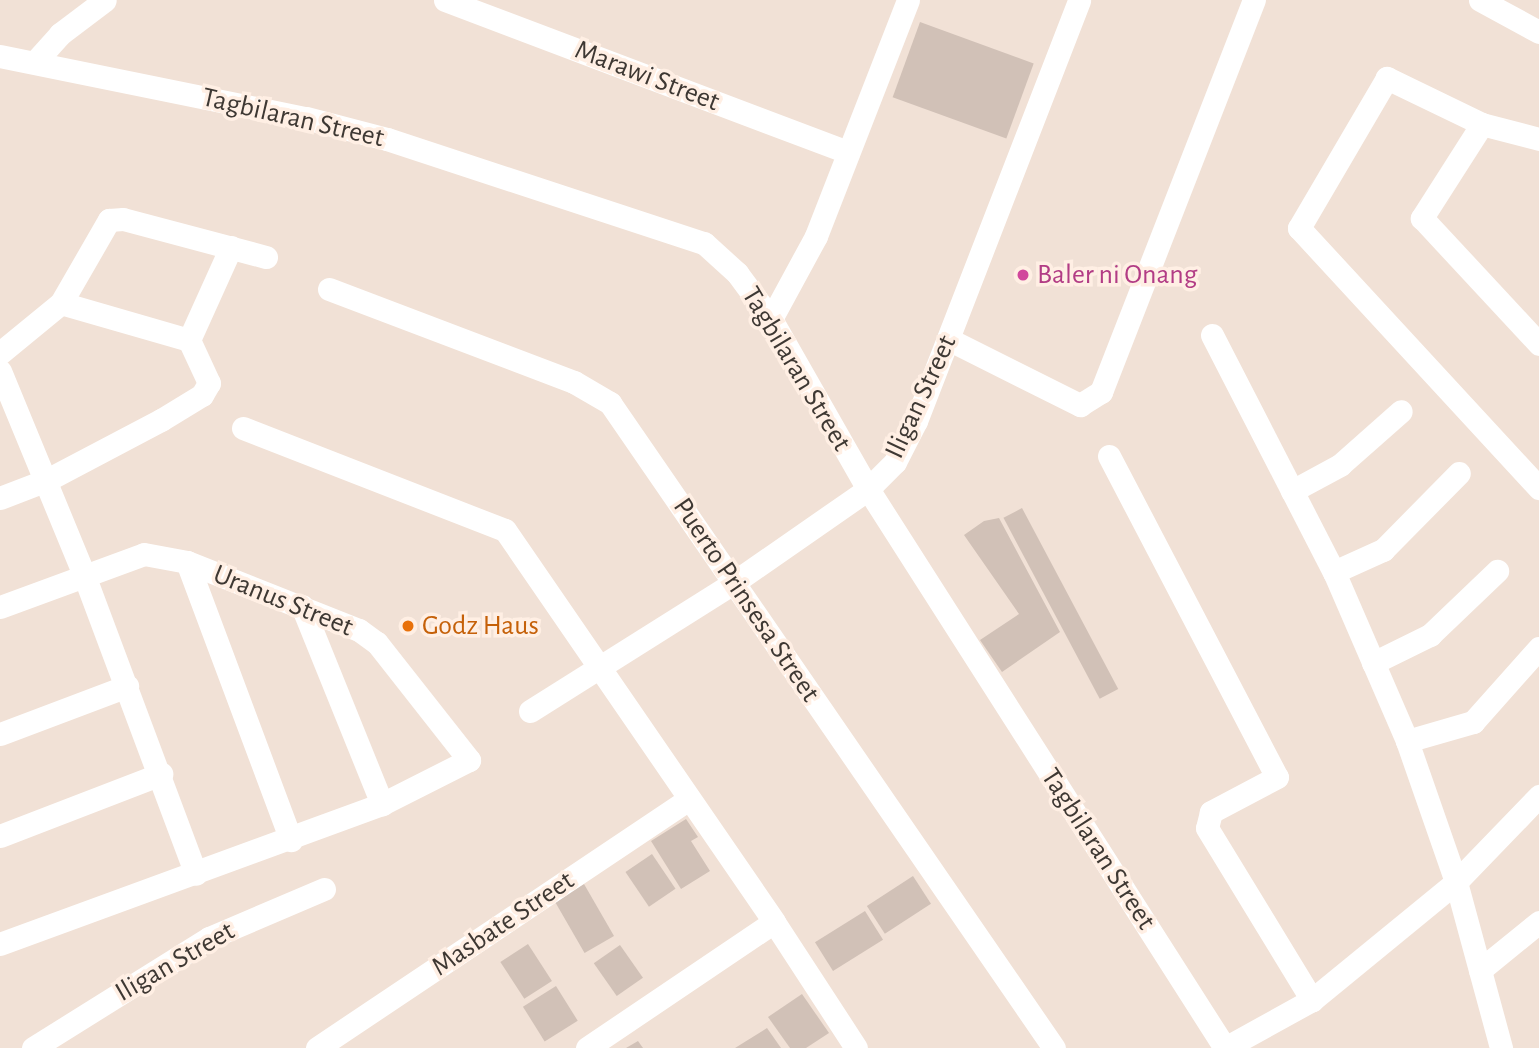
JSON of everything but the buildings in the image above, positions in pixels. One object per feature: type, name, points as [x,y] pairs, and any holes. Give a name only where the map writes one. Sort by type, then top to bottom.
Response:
[{"type":"street","points":[[34,62],[60,34],[105,0]]},
{"type":"street","name":"Marawi Street","points":[[445,0],[848,152]]},
{"type":"street","name":"Iligan Street","points":[[530,710],[733,583],[868,489],[895,462],[948,339],[1079,0]]},
{"type":"street","points":[[948,339],[1080,405],[1101,392],[1254,0]]},
{"type":"street","points":[[1480,0],[1539,32]]},
{"type":"street","points":[[771,319],[816,236],[904,1]]},
{"type":"street","name":"Tagbilaran Street","points":[[0,56],[319,121],[704,243],[737,273],[771,319],[868,489],[1225,1048]]},
{"type":"street","points":[[1539,139],[1482,124],[1387,78],[1299,228],[1539,488]]},
{"type":"street","points":[[1482,124],[1422,218],[1539,344]]},
{"type":"street","points":[[0,353],[61,303],[109,220],[266,257]]},
{"type":"street","points":[[189,340],[231,247]]},
{"type":"street","name":"Puerto Prinsesa Street","points":[[329,289],[573,382],[610,402],[1054,1048]]},
{"type":"street","points":[[0,498],[47,480],[202,395],[209,383],[189,340],[61,303]]},
{"type":"street","points":[[1212,335],[1334,572],[1407,741],[1456,882],[1501,1048]]},
{"type":"street","points":[[0,370],[84,575],[161,774],[196,874]]},
{"type":"street","points":[[1292,491],[1340,465],[1401,411]]},
{"type":"street","points":[[243,428],[505,530],[774,922],[856,1048]]},
{"type":"street","points":[[1109,456],[1277,777],[1211,812],[1207,828],[1312,1000]]},
{"type":"street","points":[[1334,572],[1383,550],[1459,474]]},
{"type":"street","name":"Uranus Street","points":[[0,607],[144,554],[187,562],[359,630],[377,643],[469,760],[382,804]]},
{"type":"street","points":[[187,562],[292,840]]},
{"type":"street","points":[[1373,663],[1430,635],[1497,571]]},
{"type":"street","points":[[0,944],[292,840],[382,804],[302,606]]},
{"type":"street","points":[[1407,741],[1473,722],[1539,648]]},
{"type":"street","points":[[0,734],[127,686]]},
{"type":"street","points":[[0,836],[161,774]]},
{"type":"street","name":"Masbate Street","points":[[317,1048],[689,799]]},
{"type":"street","points":[[1225,1048],[1312,1000],[1456,882],[1534,811]]},
{"type":"street","name":"Iligan Street","points":[[33,1048],[209,938],[324,889]]},
{"type":"street","points":[[587,1048],[774,922]]},
{"type":"street","points":[[1480,970],[1539,922]]},
{"type":"place","name":"Baler ni Onang","points":[[1023,275]]},
{"type":"place","name":"Godz Haus","points":[[408,626]]}]
